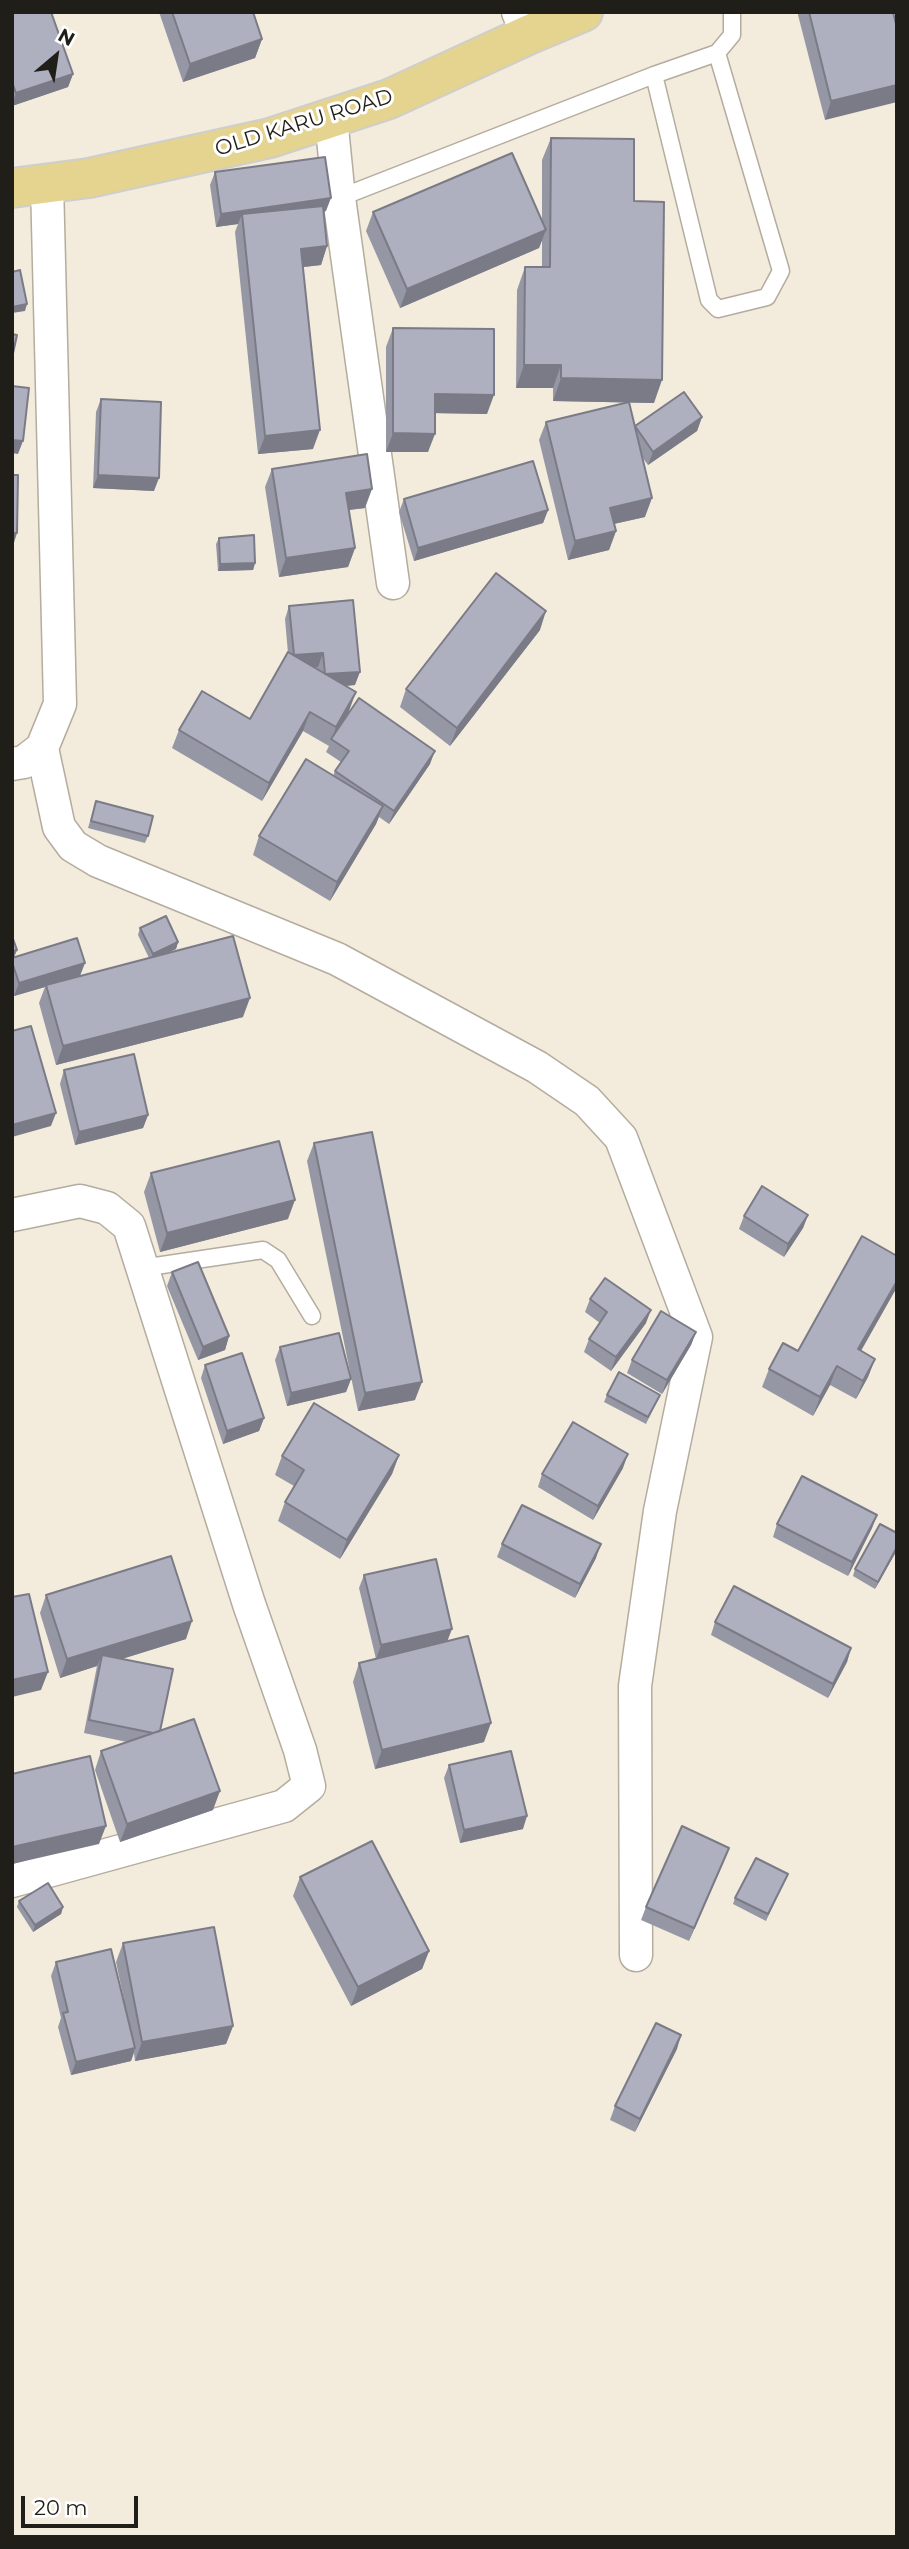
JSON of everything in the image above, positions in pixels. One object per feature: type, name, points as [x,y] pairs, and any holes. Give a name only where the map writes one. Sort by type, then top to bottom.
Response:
[{"type":"main road","name":"OLD KARU ROAD","points":[[30,186],[89,178],[257,141],[331,118],[389,99],[523,24],[583,12]]},
{"type":"street","points":[[331,118],[339,198],[393,583]]},
{"type":"street","points":[[12,764],[24,762],[42,748],[60,704],[30,186]]},
{"type":"street","points":[[42,748],[59,827],[73,846],[98,861],[337,958],[537,1068],[587,1101],[621,1138],[696,1337],[660,1511],[635,1686],[636,1955]]},
{"type":"street","points":[[12,1215],[80,1201],[107,1208],[129,1226],[249,1604],[300,1751],[309,1786],[284,1806],[12,1881]]},
{"type":"lane","points":[[339,198],[717,53],[732,34],[732,12]]},
{"type":"lane","points":[[654,75],[709,300],[718,309],[767,297],[781,271],[717,53]]},
{"type":"lane","points":[[142,1268],[263,1250],[278,1260],[312,1316]]},
{"type":"building","points":[[12,12],[51,12],[73,74],[16,93],[12,82]]},
{"type":"building","points":[[172,12],[253,12],[262,39],[190,64]]},
{"type":"building","points":[[809,12],[893,12],[897,28],[897,85],[831,101]]},
{"type":"building","points":[[551,138],[634,139],[634,201],[664,202],[662,380],[561,378],[561,365],[524,365],[525,267],[550,267]]},
{"type":"building","points":[[512,153],[546,230],[407,289],[373,212]]},
{"type":"building","points":[[325,157],[331,198],[221,214],[215,172]]},
{"type":"building","points":[[323,206],[327,246],[301,249],[320,430],[265,436],[242,214]]},
{"type":"building","points":[[20,270],[27,304],[12,307],[12,272]]},
{"type":"building","points":[[393,328],[494,329],[494,395],[435,394],[435,434],[393,433]]},
{"type":"building","points":[[12,334],[17,335],[12,358]]},
{"type":"building","points":[[12,386],[29,388],[23,441],[12,440]]},
{"type":"building","points":[[684,392],[702,417],[653,452],[635,426]]},
{"type":"building","points":[[101,399],[161,402],[159,478],[98,475]]},
{"type":"building","points":[[629,402],[652,498],[610,508],[616,531],[575,541],[546,422]]},
{"type":"building","points":[[367,454],[372,489],[346,493],[355,548],[286,558],[272,469]]},
{"type":"building","points":[[533,461],[548,510],[418,548],[404,499]]},
{"type":"building","points":[[12,475],[18,475],[17,533],[12,533]]},
{"type":"building","points":[[254,535],[255,563],[220,564],[219,538]]},
{"type":"building","points":[[496,573],[546,611],[457,728],[406,689]]},
{"type":"building","points":[[353,600],[360,672],[325,674],[323,653],[294,655],[289,606]]},
{"type":"building","points":[[288,652],[356,692],[336,727],[310,712],[269,783],[179,730],[202,691],[250,719]]},
{"type":"building","points":[[359,698],[435,751],[394,811],[335,771],[349,751],[331,739]]},
{"type":"building","points":[[306,759],[383,806],[337,882],[259,836]]},
{"type":"building","points":[[96,801],[153,816],[148,836],[91,821]]},
{"type":"building","points":[[166,916],[178,942],[153,954],[140,928]]},
{"type":"building","points":[[12,936],[17,950],[12,951]]},
{"type":"building","points":[[233,936],[250,998],[63,1046],[46,985]]},
{"type":"building","points":[[77,938],[85,963],[19,983],[12,958]]},
{"type":"building","points":[[31,1026],[56,1113],[12,1125],[12,1031]]},
{"type":"building","points":[[134,1054],[148,1115],[79,1132],[64,1070]]},
{"type":"building","points":[[372,1132],[422,1382],[365,1393],[314,1143]]},
{"type":"building","points":[[279,1141],[295,1200],[167,1233],[151,1173]]},
{"type":"building","points":[[762,1186],[808,1215],[788,1244],[744,1216]]},
{"type":"building","points":[[862,1236],[897,1256],[897,1281],[858,1349],[875,1359],[863,1381],[837,1366],[820,1397],[769,1369],[783,1343],[798,1351]]},
{"type":"building","points":[[198,1262],[229,1336],[203,1347],[172,1272]]},
{"type":"building","points":[[605,1278],[651,1310],[616,1357],[589,1339],[607,1312],[590,1299]]},
{"type":"building","points":[[661,1311],[696,1332],[667,1380],[632,1360]]},
{"type":"building","points":[[339,1333],[351,1379],[291,1393],[280,1347]]},
{"type":"building","points":[[242,1353],[264,1418],[227,1431],[205,1365]]},
{"type":"building","points":[[619,1372],[660,1395],[648,1417],[607,1395]]},
{"type":"building","points":[[314,1403],[399,1455],[347,1540],[285,1502],[304,1470],[282,1456]]},
{"type":"building","points":[[573,1422],[628,1454],[598,1506],[542,1474]]},
{"type":"building","points":[[802,1476],[877,1515],[852,1562],[777,1524]]},
{"type":"building","points":[[522,1505],[601,1544],[580,1584],[502,1544]]},
{"type":"building","points":[[880,1524],[897,1533],[897,1547],[878,1582],[855,1569]]},
{"type":"building","points":[[171,1556],[192,1621],[67,1659],[46,1595]]},
{"type":"building","points":[[436,1559],[452,1629],[381,1645],[364,1575]]},
{"type":"building","points":[[734,1586],[851,1648],[833,1684],[715,1622]]},
{"type":"building","points":[[29,1594],[48,1672],[12,1680],[12,1597]]},
{"type":"building","points":[[468,1636],[491,1723],[382,1750],[359,1663]]},
{"type":"building","points":[[102,1655],[173,1669],[160,1731],[153,1733],[89,1720]]},
{"type":"building","points":[[194,1719],[220,1791],[127,1824],[101,1751]]},
{"type":"building","points":[[511,1751],[527,1816],[464,1830],[449,1765]]},
{"type":"building","points":[[90,1756],[106,1826],[12,1847],[12,1774]]},
{"type":"building","points":[[682,1826],[729,1848],[694,1928],[646,1907]]},
{"type":"building","points":[[372,1841],[429,1951],[358,1987],[300,1877]]},
{"type":"building","points":[[756,1858],[788,1874],[768,1914],[735,1898]]},
{"type":"building","points":[[48,1883],[63,1907],[35,1925],[19,1901]]},
{"type":"building","points":[[214,1927],[233,2026],[142,2042],[123,1943]]},
{"type":"building","points":[[111,1949],[135,2048],[76,2062],[63,2013],[68,2012],[56,1962]]},
{"type":"building","points":[[656,2023],[681,2035],[640,2119],[615,2106]]}]
